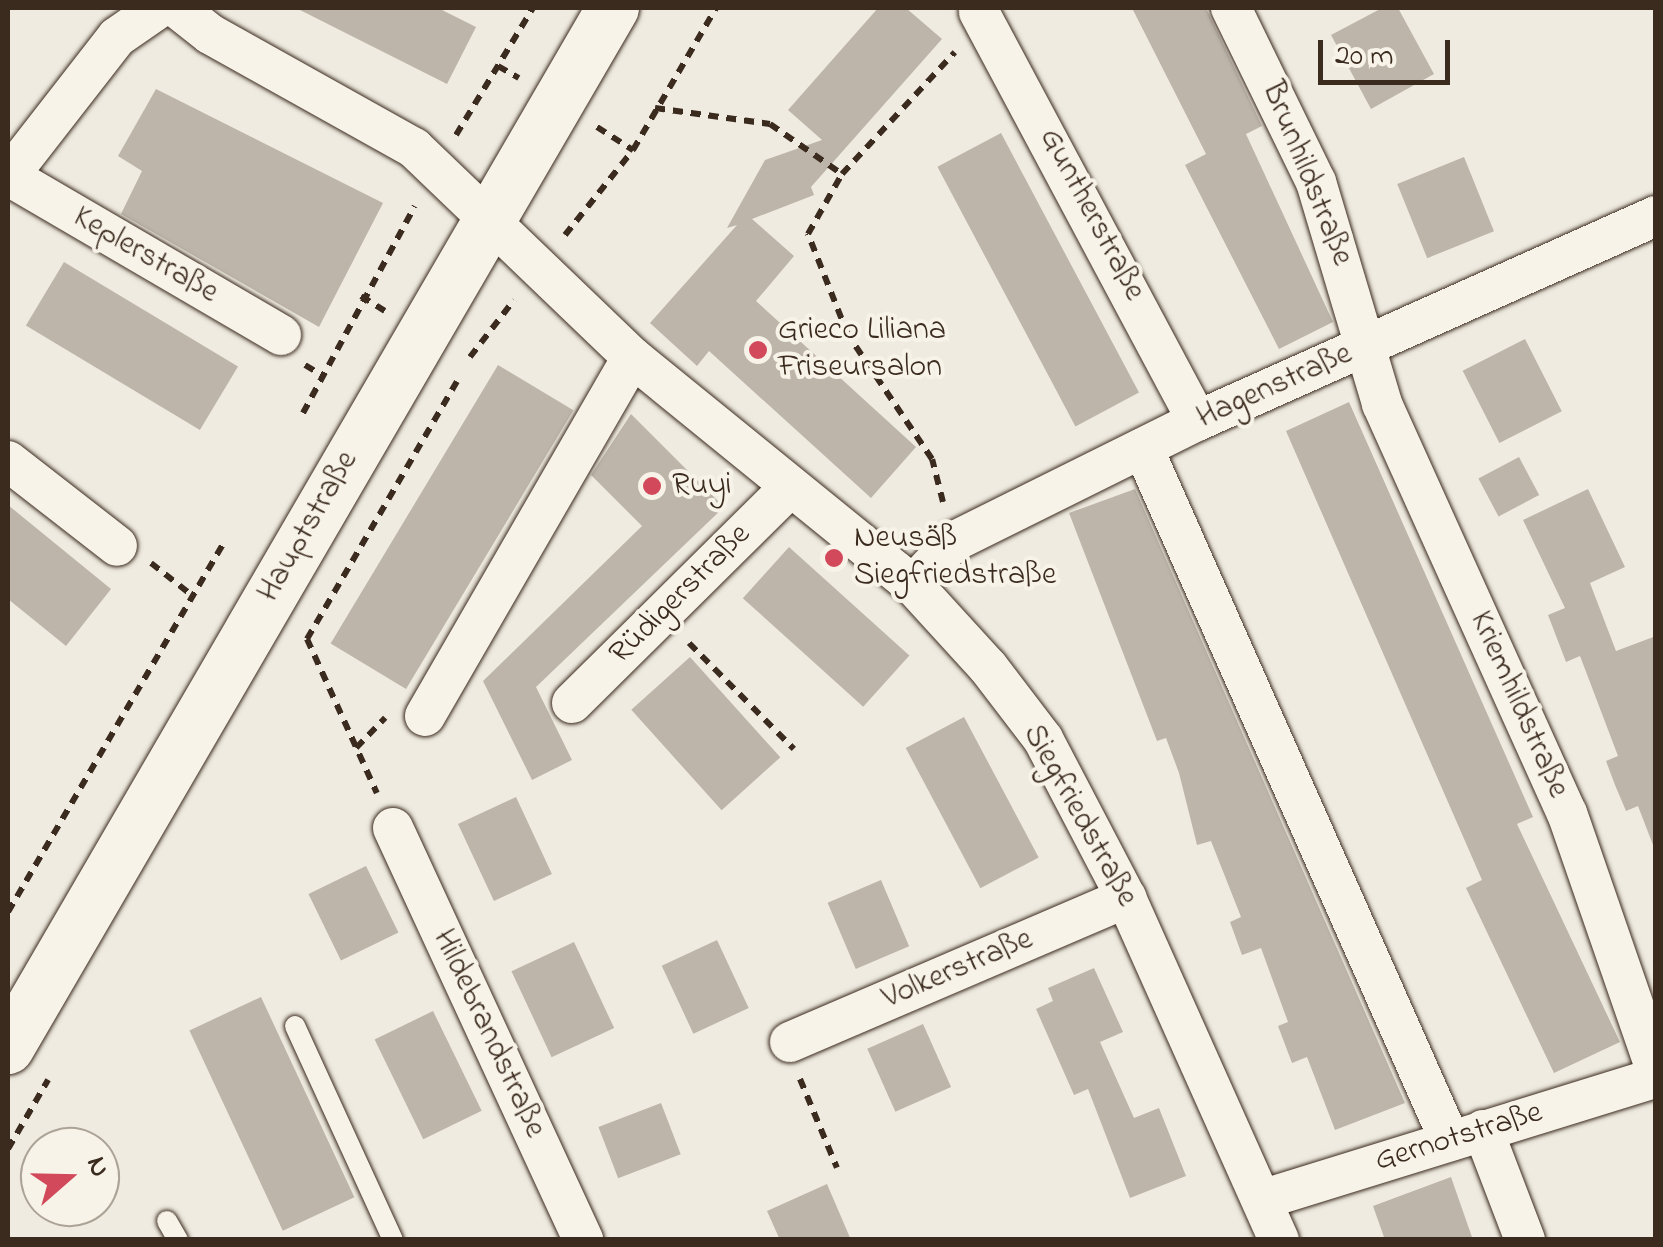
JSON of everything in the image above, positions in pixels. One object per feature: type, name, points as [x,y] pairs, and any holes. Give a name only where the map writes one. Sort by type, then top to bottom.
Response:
[{"type":"street","points":[[8,177],[117,37],[159,8]]},
{"type":"street","name":"Siegfriedstraße","points":[[178,8],[210,34],[379,122],[437,169],[632,357],[913,585],[1043,739],[1126,898],[1264,1199],[1279,1240]]},
{"type":"street","name":"Hauptstraße","points":[[8,1048],[486,218],[613,8]]},
{"type":"street","name":"Brunhildstraße","points":[[1231,8],[1316,182],[1365,347]]},
{"type":"street","name":"Guntherstraße","points":[[979,12],[1197,421]]},
{"type":"street","name":"Keplerstraße","points":[[8,177],[281,335]]},
{"type":"street","name":"Hagenstraße","points":[[913,585],[953,542],[1197,421],[1656,216]]},
{"type":"street","name":"Kriemhildstraße","points":[[1365,347],[1382,404],[1566,813],[1656,1070]]},
{"type":"street","points":[[425,716],[632,357]]},
{"type":"street","points":[[1143,448],[1467,1135],[1525,1240]]},
{"type":"street","points":[[8,462],[117,546]]},
{"type":"street","name":"Rüdigerstraße","points":[[572,702],[790,486]]},
{"type":"street","name":"Hildebrandstraße","points":[[393,828],[583,1240]]},
{"type":"street","name":"Volkerstraße","points":[[790,1042],[1126,898]]},
{"type":"street","name":"Gernotstraße","points":[[1264,1199],[1656,1078]]},
{"type":"lane","points":[[295,1026],[393,1240]]},
{"type":"path","points":[[302,413],[348,316],[533,8]]},
{"type":"path","points":[[296,656],[467,360],[633,150],[716,8]]},
{"type":"path","points":[[953,542],[932,459],[848,335],[808,234],[842,174],[954,54],[979,12]]},
{"type":"path","points":[[655,108],[770,124],[842,174]]},
{"type":"path","points":[[8,912],[223,544]]},
{"type":"path","points":[[660,615],[794,749]]},
{"type":"path","points":[[306,640],[393,828]]},
{"type":"path","points":[[8,1149],[57,1064]]},
{"type":"building","points":[[296,8],[438,8],[476,27],[447,84]]},
{"type":"building","points":[[878,8],[906,8],[942,39],[811,187],[814,195],[752,219],[794,256],[756,301],[916,447],[871,498],[709,351],[697,366],[650,323],[737,225],[727,228],[765,160],[822,140],[788,110]]},
{"type":"building","points":[[1132,8],[1206,8],[1262,126],[1246,134],[1333,322],[1279,349],[1185,165],[1206,154]]},
{"type":"building","points":[[1382,8],[1398,8],[1434,74],[1371,109],[1331,35]]},
{"type":"building","points":[[156,89],[383,203],[319,327],[121,214],[142,171],[118,156]]},
{"type":"building","points":[[1001,133],[1139,393],[1075,426],[937,167]]},
{"type":"building","points":[[1464,157],[1494,231],[1427,258],[1397,184]]},
{"type":"building","points":[[64,262],[238,367],[200,430],[26,325]]},
{"type":"building","points":[[1525,339],[1562,411],[1499,443],[1463,371]]},
{"type":"building","points":[[498,365],[573,410],[406,689],[331,644]]},
{"type":"building","points":[[1349,402],[1533,817],[1517,824],[1620,1042],[1554,1073],[1466,888],[1482,880],[1286,431]]},
{"type":"building","points":[[631,414],[724,507],[536,687],[572,760],[532,780],[483,681],[642,526],[591,475]]},
{"type":"building","points":[[1519,457],[1539,495],[1499,517],[1478,479]]},
{"type":"building","points":[[1135,489],[1405,1103],[1335,1130],[1307,1057],[1292,1063],[1278,1026],[1288,1022],[1261,948],[1242,955],[1230,922],[1241,917],[1211,841],[1197,845],[1166,738],[1157,741],[1069,513]]},
{"type":"building","points":[[1588,489],[1625,567],[1590,583],[1616,651],[1656,636],[1653,845],[1638,806],[1626,811],[1615,785],[1606,761],[1618,756],[1580,656],[1566,662],[1548,615],[1565,608],[1523,520]]},
{"type":"building","points":[[8,505],[111,589],[66,646],[8,599]]},
{"type":"building","points":[[789,547],[909,655],[863,707],[743,598]]},
{"type":"building","points":[[690,657],[780,757],[722,810],[631,710]]},
{"type":"building","points":[[964,717],[1039,857],[980,888],[906,748]]},
{"type":"building","points":[[516,797],[552,874],[494,901],[458,824]]},
{"type":"building","points":[[366,866],[398,933],[341,961],[308,894]]},
{"type":"building","points":[[881,880],[909,946],[856,969],[828,903]]},
{"type":"building","points":[[717,940],[749,1008],[693,1034],[662,966]]},
{"type":"building","points":[[574,942],[614,1028],[552,1057],[511,971]]},
{"type":"building","points":[[1094,968],[1123,1032],[1100,1042],[1134,1118],[1159,1108],[1186,1176],[1130,1198],[1088,1089],[1074,1095],[1036,1009],[1053,1001],[1048,988]]},
{"type":"building","points":[[261,997],[354,1197],[283,1231],[189,1030]]},
{"type":"building","points":[[433,1011],[482,1111],[423,1139],[375,1039]]},
{"type":"building","points":[[923,1024],[951,1087],[895,1112],[867,1049]]},
{"type":"building","points":[[661,1103],[681,1154],[618,1178],[598,1127]]},
{"type":"building","points":[[1451,1177],[1473,1240],[1385,1240],[1373,1206]]},
{"type":"building","points":[[827,1184],[851,1240],[780,1240],[767,1211]]},
{"type":"place","name":"Grieco Liliana Friseursalon","points":[[758,350]]},
{"type":"place","name":"Ruyi","points":[[652,486]]},
{"type":"place","name":"Neusäß Siegfriedstraße","points":[[834,558]]}]
